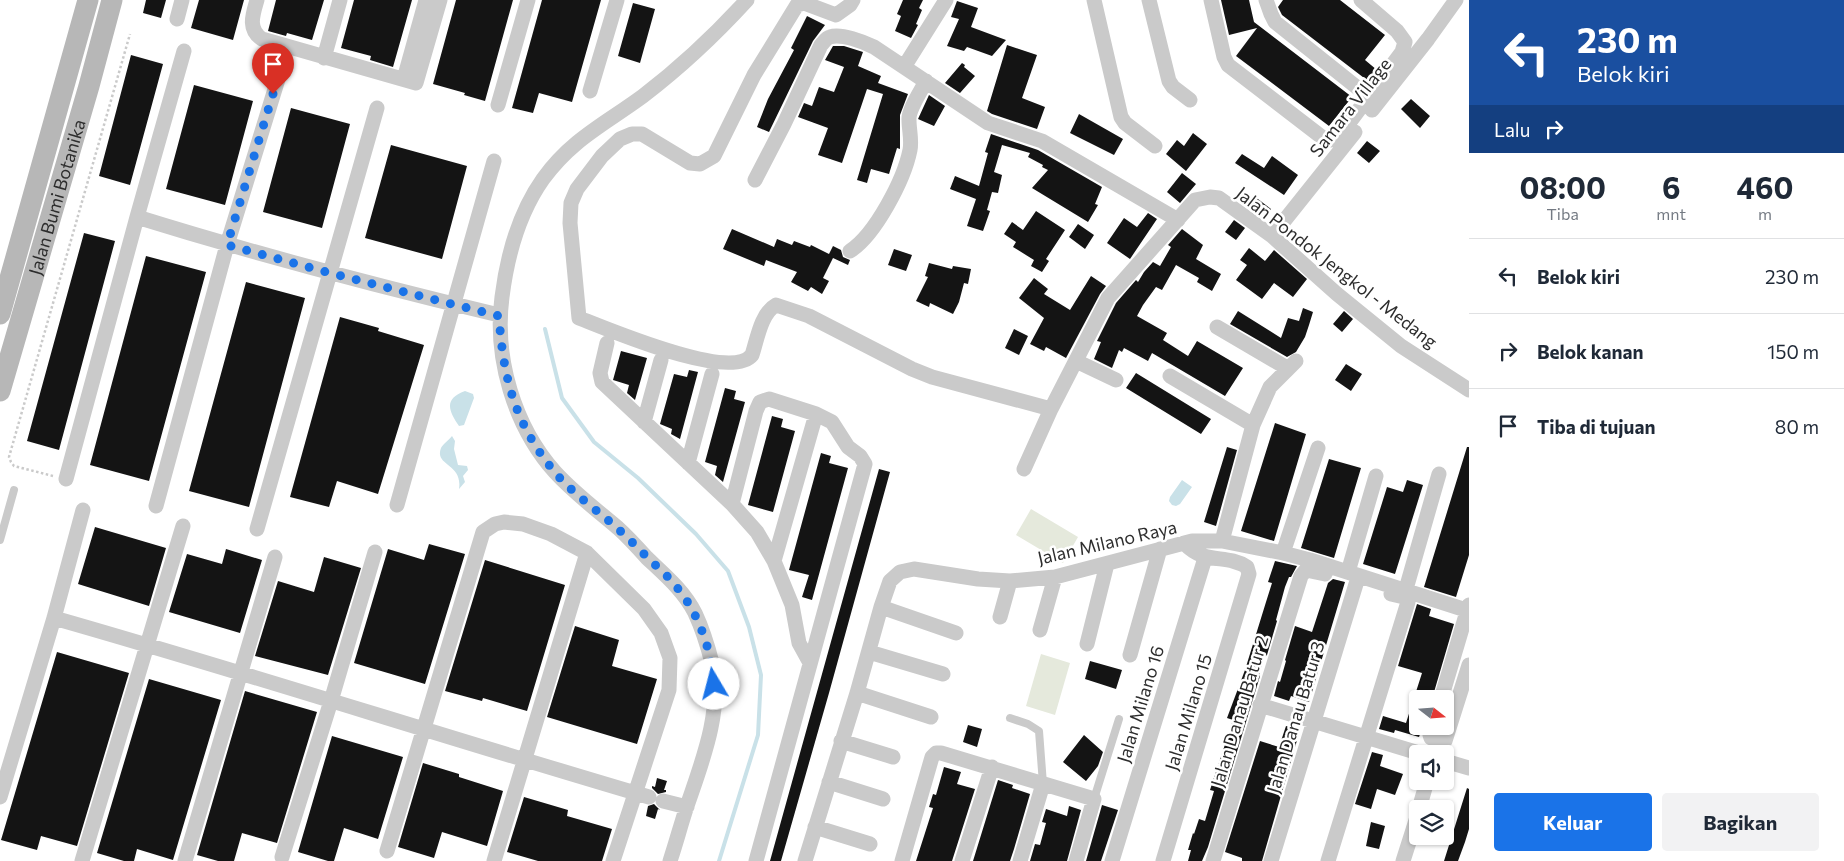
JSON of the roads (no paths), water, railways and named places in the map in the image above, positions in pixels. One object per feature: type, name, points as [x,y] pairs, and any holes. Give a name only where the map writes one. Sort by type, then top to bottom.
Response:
[{"type":"main road","name":"Jalan Bumi Botanika","points":[[0,314],[88,0]]},
{"type":"main road","name":"Jalan Bumi Botanika","points":[[0,392],[89,86],[112,0]]},
{"type":"main road","points":[[66,81],[89,86]]},
{"type":"street","points":[[177,19],[182,0]]},
{"type":"street","points":[[256,0],[252,17],[252,26],[256,36],[324,58],[410,81]]},
{"type":"street","points":[[324,58],[340,0]]},
{"type":"street","points":[[410,81],[426,0]]},
{"type":"street","points":[[410,81],[440,0]]},
{"type":"street","points":[[498,105],[528,0]]},
{"type":"street","points":[[590,91],[617,0]]},
{"type":"street","points":[[670,861],[706,750],[714,702],[712,664],[695,613],[674,583],[618,528],[554,472],[530,438],[510,391],[501,347],[499,316],[506,268],[512,249],[531,198],[542,180],[575,143],[640,98],[701,48],[746,0]]},
{"type":"street","points":[[836,15],[850,5],[853,0]]},
{"type":"street","points":[[904,67],[946,0]]},
{"type":"street","points":[[1094,0],[1121,117],[1125,123],[1156,146]]},
{"type":"street","points":[[1149,0],[1169,81],[1173,87],[1190,100]]},
{"type":"street","points":[[1211,0],[1224,57],[1228,65],[1323,138],[1330,140],[1337,139],[1370,97],[1402,52],[1405,42],[1397,31],[1361,0]]},
{"type":"street","points":[[1266,0],[1270,14],[1276,22],[1370,97]]},
{"type":"street","name":"Samara Village","points":[[1272,236],[1428,39],[1456,0]]},
{"type":"street","points":[[836,15],[804,3],[797,5],[754,75],[714,156],[707,161],[700,164],[690,162],[642,134],[632,134],[620,139],[602,156],[577,189],[571,203],[570,223],[579,318],[684,356],[726,364],[749,360],[766,314],[770,308],[776,305],[809,316],[912,368],[932,376],[1051,409]]},
{"type":"street","points":[[836,15],[837,36]]},
{"type":"street","points":[[755,180],[821,45],[830,37],[837,36],[861,41],[874,47],[988,123],[1042,142],[1178,220]]},
{"type":"street","points":[[66,479],[136,217],[184,51]]},
{"type":"street","points":[[156,506],[227,245],[279,76]]},
{"type":"street","points":[[850,251],[859,246],[869,235],[895,190],[910,150],[911,140],[908,118],[926,81]]},
{"type":"street","points":[[257,528],[377,108]]},
{"type":"street","points":[[397,504],[452,304],[494,161]]},
{"type":"street","name":"Jalan Pondok Jengkol - Medang","points":[[1024,469],[1051,409],[1108,298],[1195,200],[1210,197],[1219,198],[1272,236],[1337,294],[1401,346],[1469,390]]},
{"type":"street","points":[[136,217],[227,245],[499,316]]},
{"type":"street","points":[[1217,327],[1292,365],[1270,387],[1253,425],[1222,541]]},
{"type":"street","points":[[608,343],[600,373],[602,382],[732,504],[757,532],[774,561],[792,605],[799,643],[810,663]]},
{"type":"street","points":[[644,422],[661,360]]},
{"type":"street","points":[[1076,361],[1116,380]]},
{"type":"street","points":[[688,463],[712,374]]},
{"type":"street","points":[[1170,376],[1253,425]]},
{"type":"street","points":[[732,504],[756,411],[760,402],[769,399],[816,414],[832,422],[848,447],[860,456],[865,464],[756,861]]},
{"type":"street","points":[[774,561],[816,414]]},
{"type":"street","points":[[1283,553],[1318,448]]},
{"type":"street","points":[[1328,861],[1407,596],[1439,474]]},
{"type":"street","name":"Jalan Danau Batur 3","points":[[1271,861],[1313,722],[1352,578],[1376,476]]},
{"type":"street","points":[[0,796],[54,618],[83,510]]},
{"type":"street","points":[[387,850],[483,532],[494,524],[504,522],[523,524],[551,534],[587,553],[644,609],[661,633],[670,658],[669,690],[634,792],[613,861]]},
{"type":"street","points":[[82,861],[183,526]]},
{"type":"street","name":"Jalan Milano Raya","points":[[805,861],[857,693],[881,607],[890,581],[900,572],[914,569],[978,579],[1010,581],[1056,577],[1192,541],[1222,541],[1283,553],[1352,578]]},
{"type":"street","points":[[1184,543],[1191,551],[1205,558]]},
{"type":"street","points":[[1130,655],[1160,549]]},
{"type":"street","points":[[282,857],[375,552]]},
{"type":"street","points":[[494,861],[587,553]]},
{"type":"street","points":[[185,861],[275,557]]},
{"type":"street","name":"Jalan Milano 15","points":[[1163,861],[1249,574],[1247,567],[1240,562],[1205,558]]},
{"type":"street","name":"Jalan Milano 16","points":[[1112,861],[1205,558]]},
{"type":"street","points":[[1087,644],[1107,564]]},
{"type":"street","name":"Jalan Danau Batur 2","points":[[1213,861],[1260,705],[1303,572],[1311,570],[1352,578]]},
{"type":"street","points":[[1040,630],[1056,577]]},
{"type":"street","points":[[1352,578],[1404,597],[1407,596],[1469,609],[1444,690]]},
{"type":"street","points":[[1000,617],[1010,581]]},
{"type":"street","points":[[881,607],[956,633]]},
{"type":"street","points":[[54,618],[241,672],[424,730],[687,807]]},
{"type":"street","points":[[869,652],[943,674]]},
{"type":"street","points":[[1454,712],[1469,665]]},
{"type":"street","points":[[857,693],[930,718]]},
{"type":"street","points":[[1260,705],[1409,750]]},
{"type":"street","points":[[1430,735],[1431,738],[1445,741],[1447,735]]},
{"type":"street","points":[[841,741],[893,757]]},
{"type":"street","points":[[902,861],[932,757],[936,753],[941,753],[992,767],[1094,800],[1076,861]]},
{"type":"street","points":[[1454,764],[1469,768]]},
{"type":"street","points":[[962,861],[992,767]]},
{"type":"street","points":[[829,782],[883,799]]},
{"type":"street","points":[[1020,861],[1043,784]]},
{"type":"street","points":[[815,827],[870,844]]},
{"type":"street","points":[[1404,861],[1409,844]]},
{"type":"lane","points":[[0,540],[14,490]]},
{"type":"lane","points":[[1010,718],[1028,724],[1039,731],[1043,784]]},
{"type":"lane","points":[[1094,800],[1119,719]]},
{"type":"water","points":[[465,391],[473,394],[474,398],[464,425],[459,426],[450,406],[453,398]]},
{"type":"water","points":[[452,436],[455,441],[454,449],[458,465],[467,466],[468,470],[463,476],[465,482],[459,489],[457,474],[441,458],[440,454],[442,446]]},
{"type":"water","points":[[1182,480],[1192,487],[1180,504],[1172,505],[1169,501],[1170,497]]},
{"type":"waterway","points":[[545,329],[562,398],[594,442],[638,478],[696,534],[728,571],[749,627],[761,675],[758,735],[719,861]]}]
